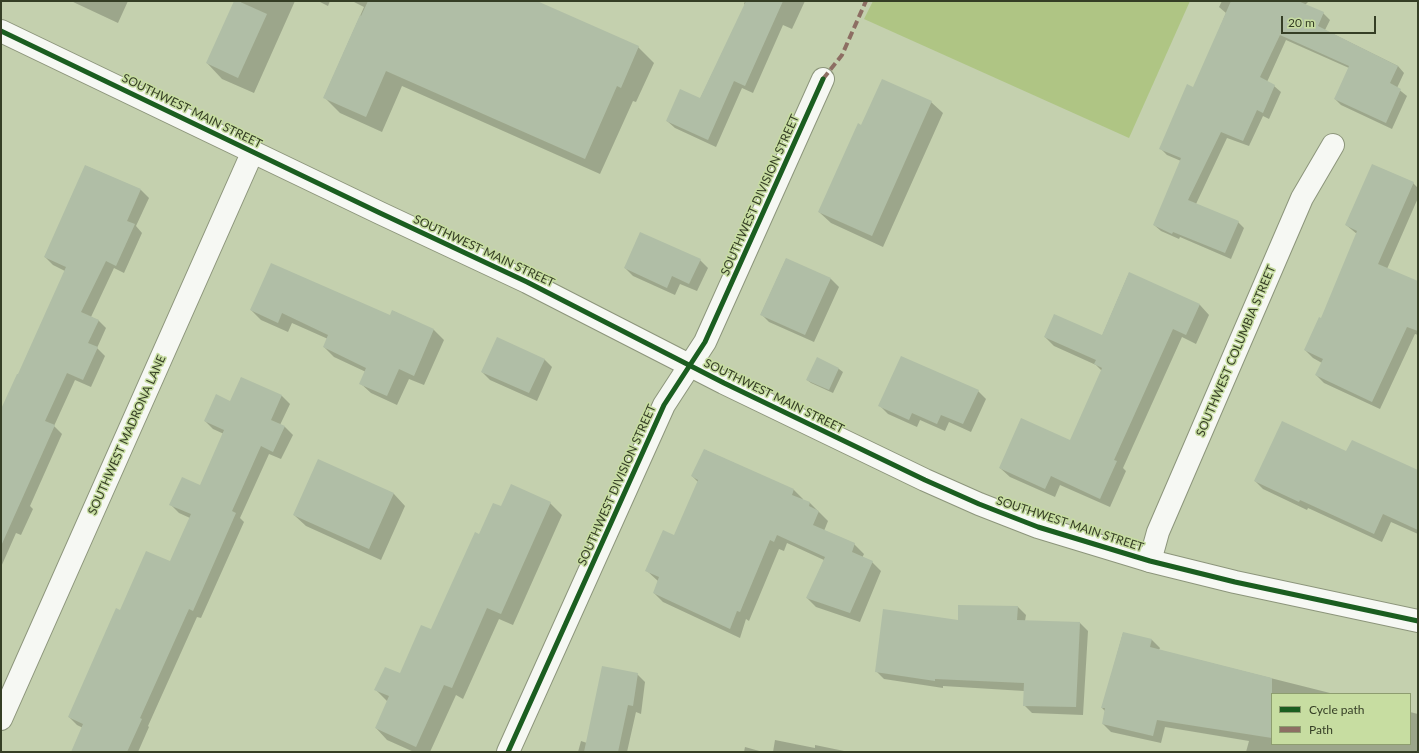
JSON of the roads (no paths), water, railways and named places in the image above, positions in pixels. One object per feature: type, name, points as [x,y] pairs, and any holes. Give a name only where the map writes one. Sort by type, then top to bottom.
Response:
[{"type":"street","name":"SOUTHWEST MAIN STREET","points":[[1,31],[527,282],[690,365],[925,480],[979,504],[1038,527],[1150,561],[1235,582],[1418,622]]},
{"type":"street","name":"SOUTHWEST DIVISION STREET","points":[[508,752],[664,405],[705,342],[824,79]]},
{"type":"street","name":"SOUTHWEST COLUMBIA STREET","points":[[1150,561],[1158,532],[1302,198],[1333,145]]},
{"type":"street","name":"SOUTHWEST MADRONA LANE","points":[[1,719],[253,151]]}]
